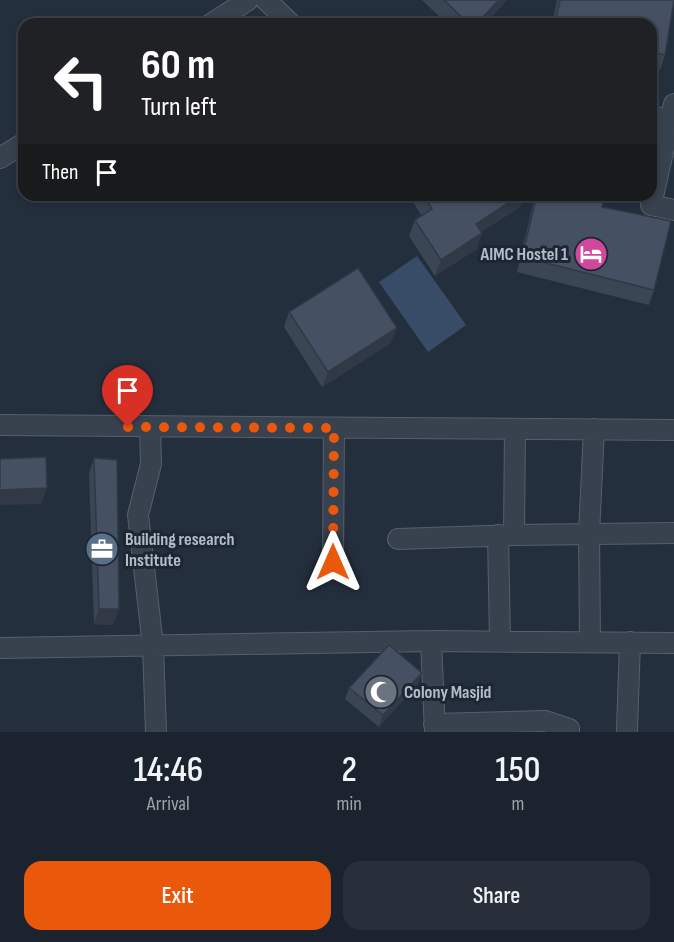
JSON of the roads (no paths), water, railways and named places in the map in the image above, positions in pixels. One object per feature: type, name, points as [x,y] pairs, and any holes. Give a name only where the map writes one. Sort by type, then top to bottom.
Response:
[{"type":"street","points":[[220,18],[248,0]]},
{"type":"street","points":[[266,0],[285,18]]},
{"type":"street","points":[[657,166],[665,113]]},
{"type":"street","points":[[0,159],[18,147]]},
{"type":"street","points":[[652,201],[651,205],[674,210]]},
{"type":"street","points":[[0,426],[674,430]]},
{"type":"street","points":[[150,427],[151,464],[138,515],[153,646],[156,732]]},
{"type":"street","points":[[333,562],[334,428]]},
{"type":"street","points":[[500,641],[506,535],[516,429]]},
{"type":"street","points":[[590,641],[589,534],[594,429]]},
{"type":"street","points":[[398,539],[674,533]]},
{"type":"street","points":[[431,641],[434,728],[545,722],[569,729],[569,732]]},
{"type":"street","points":[[0,648],[431,641],[674,643]]},
{"type":"street","points":[[627,729],[630,642]]},
{"type":"water","points":[[417,256],[466,325],[428,352],[379,282]]},
{"type":"place","name":"AIMC Hostel 1","points":[[591,254]]},
{"type":"place","name":"Building research Institute","points":[[102,549]]},
{"type":"place","name":"Colony Masjid","points":[[381,692]]}]
